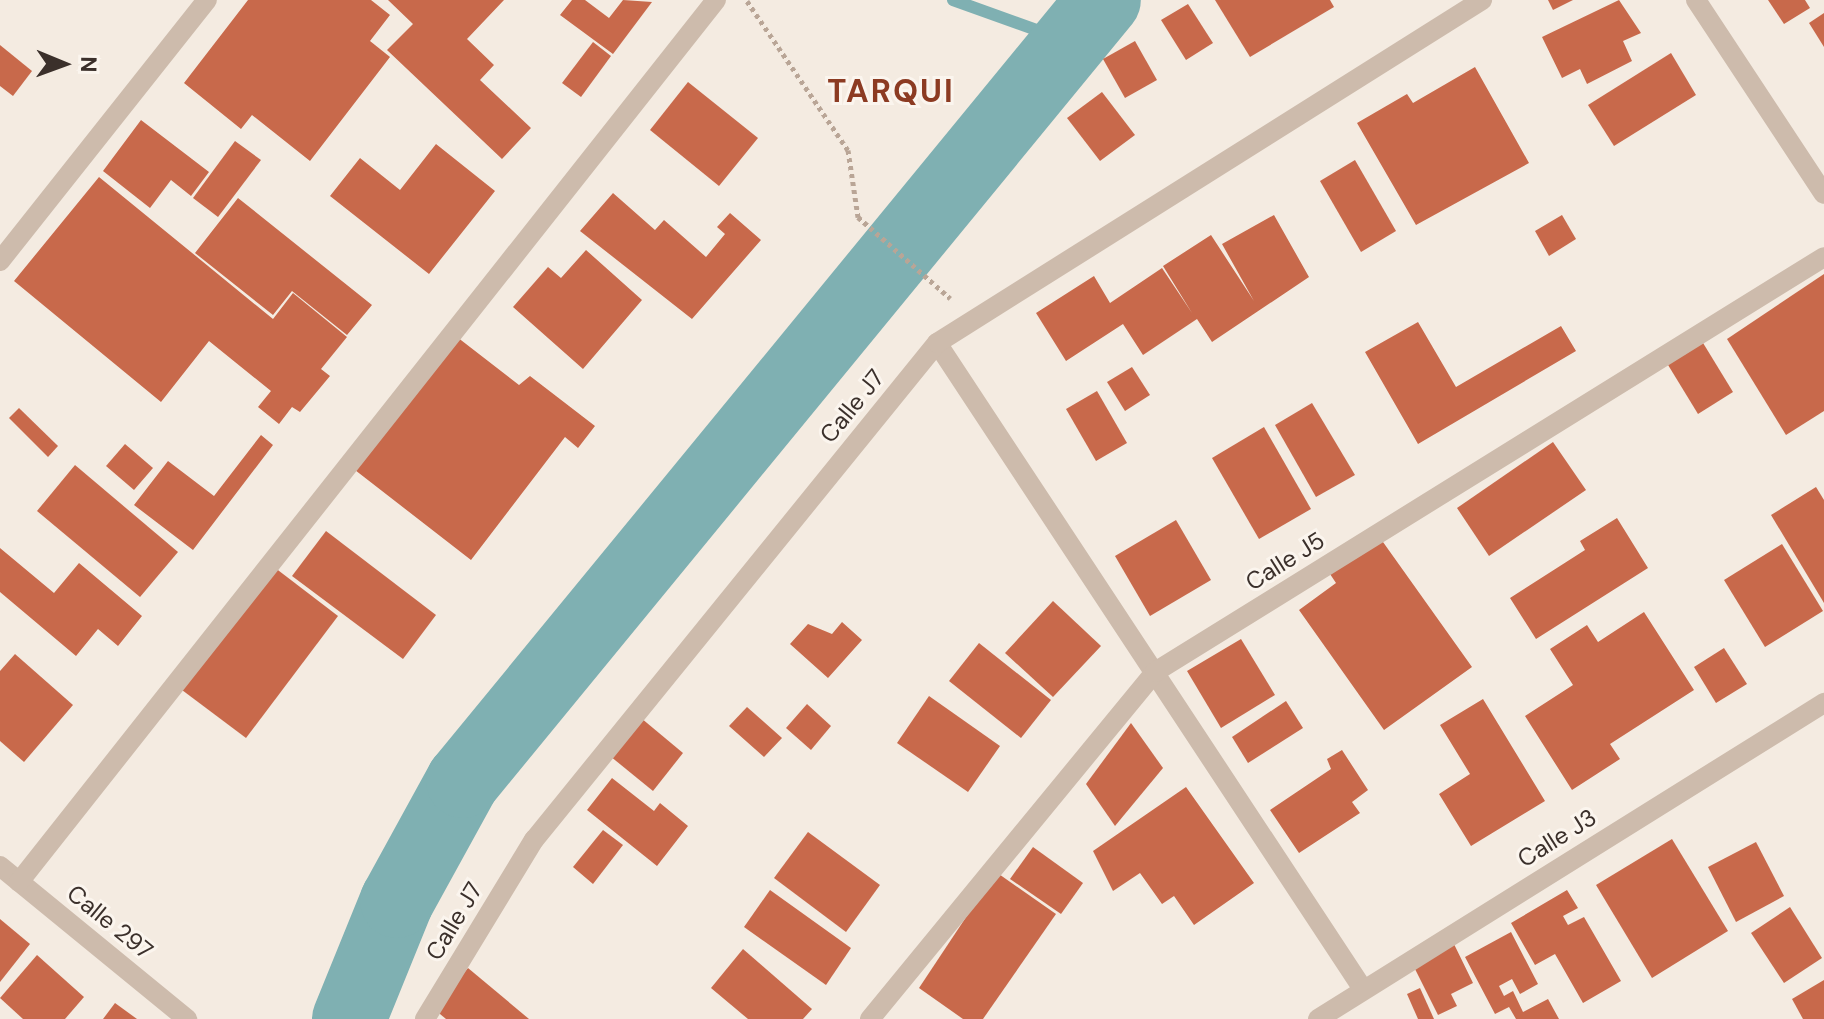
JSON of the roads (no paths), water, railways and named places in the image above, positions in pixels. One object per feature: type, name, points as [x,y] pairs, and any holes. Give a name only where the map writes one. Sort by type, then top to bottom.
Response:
[{"type":"street","points":[[0,261],[207,0]]},
{"type":"street","points":[[19,882],[716,0]]},
{"type":"street","name":"Calle J7","points":[[425,1019],[534,840],[937,343],[1482,0]]},
{"type":"street","points":[[1696,0],[1824,194]]},
{"type":"street","name":"Calle J5","points":[[870,1019],[1155,672],[1824,257]]},
{"type":"street","points":[[937,343],[1363,989]]},
{"type":"street","name":"Calle J3","points":[[1318,1019],[1824,703]]},
{"type":"street","name":"Calle 297","points":[[0,866],[187,1019]]},
{"type":"waterway","points":[[953,0],[1073,43]]},
{"type":"waterway","points":[[349,1019],[397,901],[463,781],[1104,0]]},
{"type":"district","name":"TARQUI","points":[[891,91]]}]
